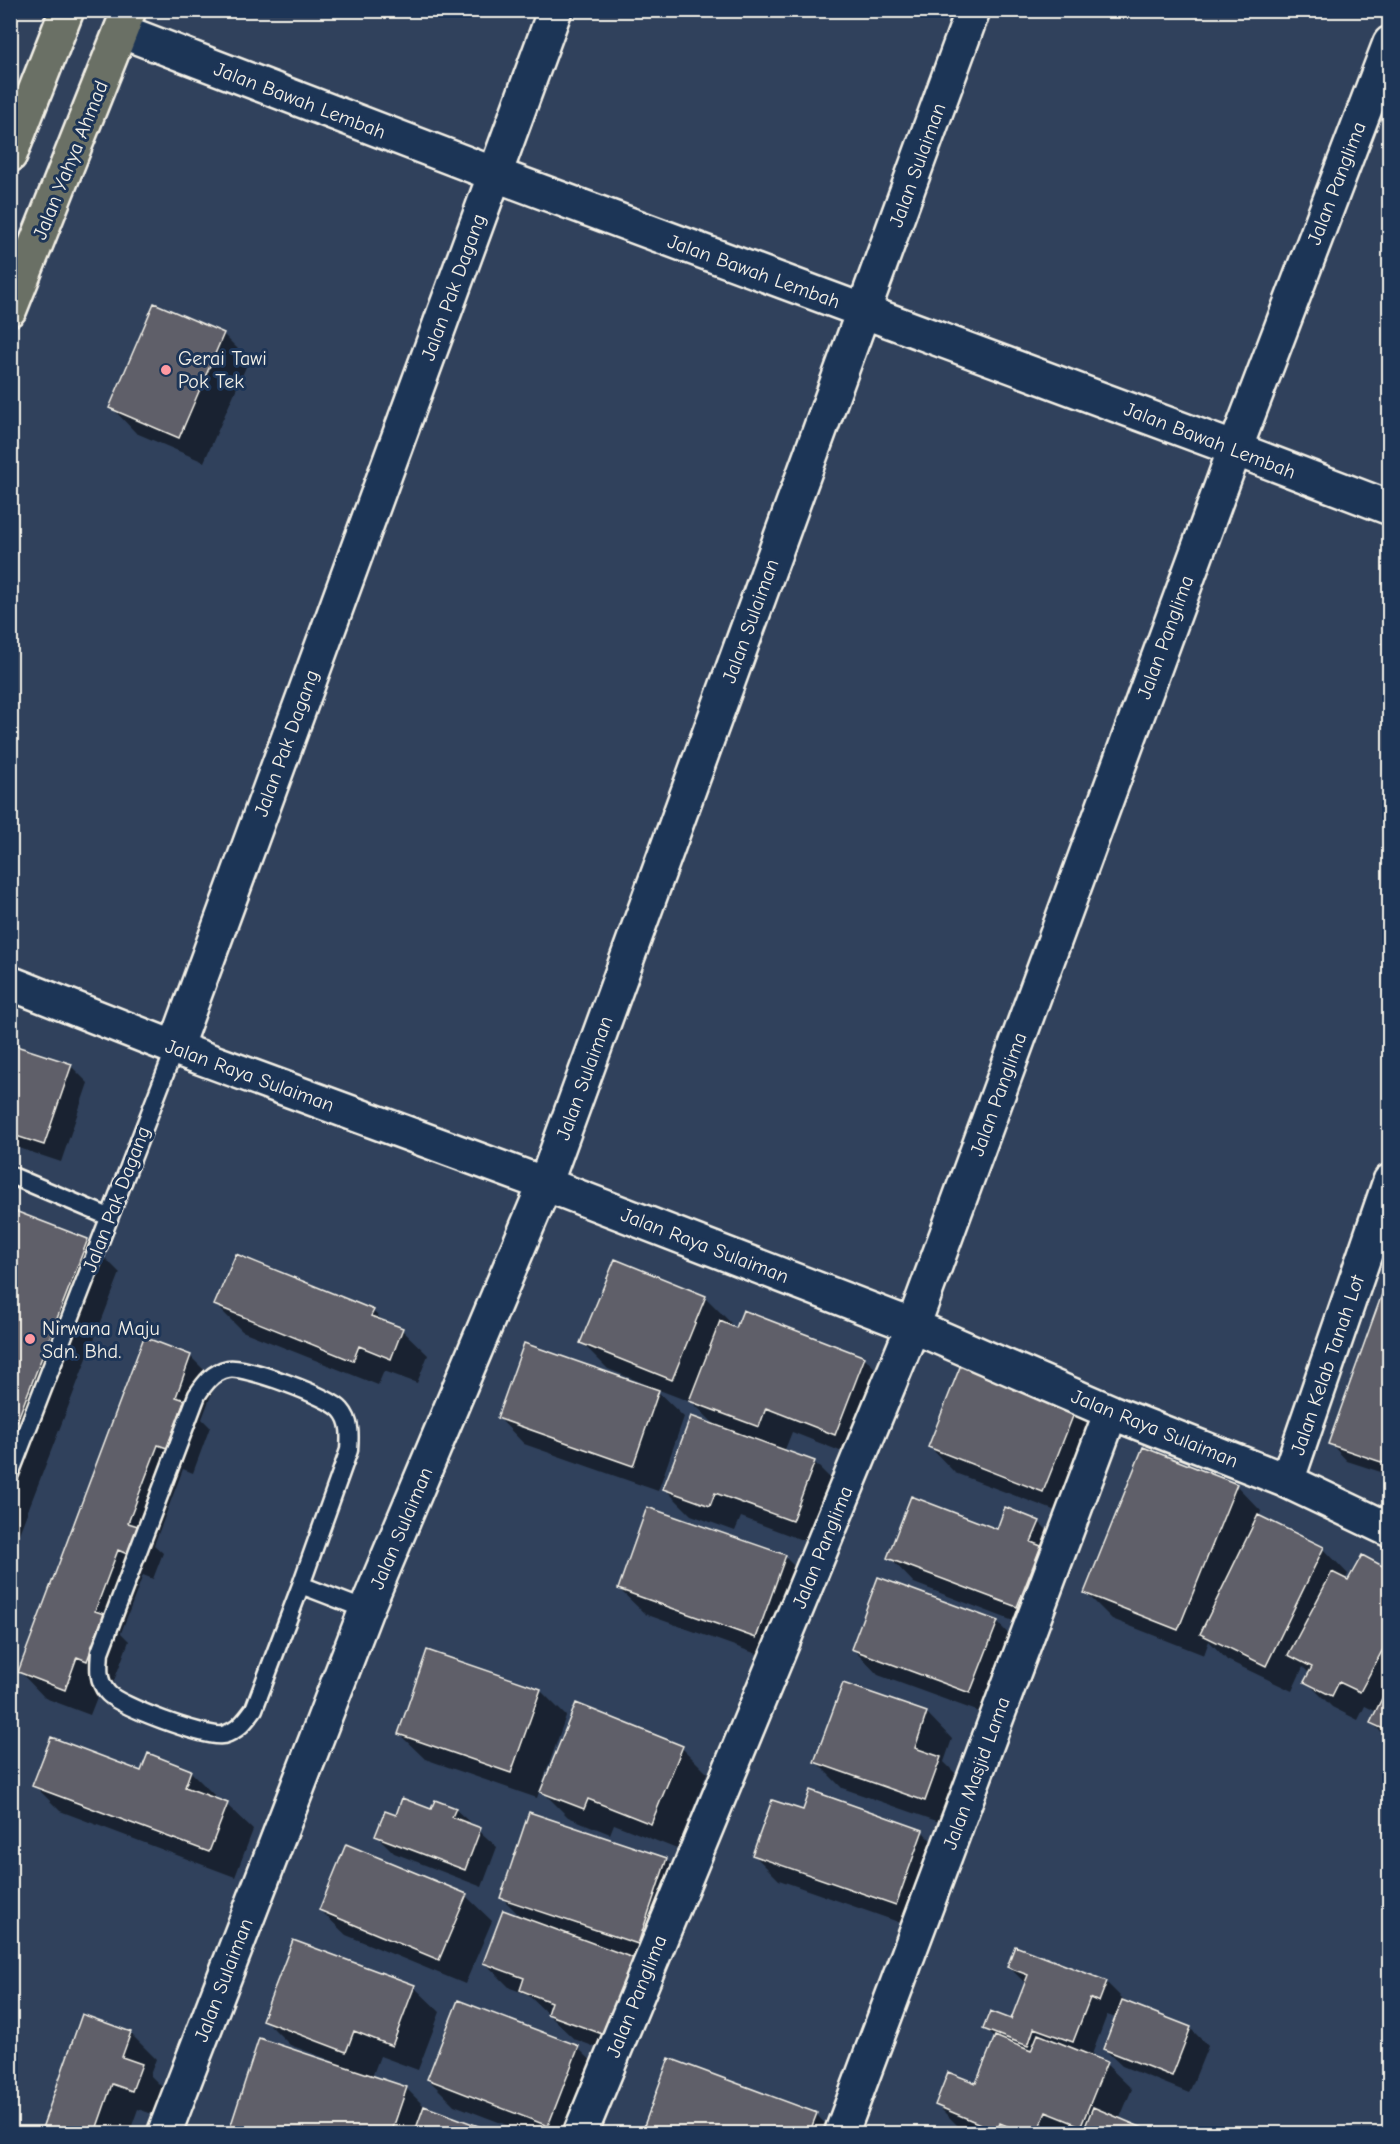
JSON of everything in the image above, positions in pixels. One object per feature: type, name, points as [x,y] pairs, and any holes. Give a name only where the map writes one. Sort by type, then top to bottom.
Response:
[{"type":"main road","points":[[10,155],[65,11]]},
{"type":"main road","name":"Jalan Yahya Ahmad","points":[[10,309],[125,21]]},
{"type":"street","name":"Jalan Pak Dagang","points":[[175,1048],[555,10]]},
{"type":"street","name":"Jalan Sulaiman","points":[[164,2133],[366,1610],[545,1184],[973,10]]},
{"type":"street","name":"Jalan Bawah Lembah","points":[[125,21],[494,174],[1389,508]]},
{"type":"street","name":"Jalan Panglima","points":[[579,2133],[913,1326],[1235,449],[1389,43]]},
{"type":"street","name":"Jalan Raya Sulaiman","points":[[10,983],[175,1048],[545,1184],[913,1326],[1111,1412],[1287,1481],[1389,1530]]},
{"type":"street","name":"Jalan Kelab Tanah Lot","points":[[1287,1481],[1389,1181]]},
{"type":"street","name":"Jalan Masjid Lama","points":[[841,2133],[1111,1412]]},
{"type":"lane","name":"Jalan Pak Dagang","points":[[10,1474],[175,1048]]},
{"type":"lane","points":[[10,1174],[110,1217]]},
{"type":"lane","points":[[228,1368],[250,1370],[324,1398],[341,1410],[350,1429],[349,1450],[301,1585],[254,1709],[242,1726],[222,1735],[201,1733],[124,1705],[107,1693],[98,1673],[100,1652],[197,1395],[209,1377],[228,1368]]},
{"type":"lane","points":[[301,1585],[366,1610]]},
{"type":"building","name":"Gerai Tawi Pok Tek","points":[[154,303],[224,333],[179,438],[109,408]]},
{"type":"building","points":[[10,1044],[72,1064],[44,1145],[10,1134]]},
{"type":"building","name":"Nirwana Maju Sdn. Bhd.","points":[[10,1209],[88,1239],[10,1439]]},
{"type":"building","points":[[236,1254],[374,1310],[371,1316],[403,1328],[391,1359],[359,1346],[353,1361],[214,1305]]},
{"type":"building","points":[[615,1259],[706,1296],[672,1380],[580,1343]]},
{"type":"building","points":[[1390,1272],[1390,1465],[1328,1444]]},
{"type":"building","points":[[743,1310],[865,1357],[835,1435],[766,1408],[759,1427],[689,1401],[720,1321],[736,1328]]},
{"type":"building","points":[[144,1337],[191,1355],[176,1397],[185,1400],[167,1448],[158,1445],[128,1523],[138,1526],[127,1554],[118,1550],[95,1611],[104,1614],[87,1661],[77,1657],[65,1690],[18,1672]]},
{"type":"building","points":[[524,1343],[659,1390],[633,1466],[497,1418]]},
{"type":"building","points":[[962,1362],[1077,1406],[1043,1492],[928,1447]]},
{"type":"building","points":[[691,1416],[815,1461],[792,1521],[715,1493],[710,1506],[663,1489]]},
{"type":"building","points":[[1143,1447],[1237,1484],[1178,1630],[1084,1593]]},
{"type":"building","points":[[911,1496],[997,1529],[1005,1507],[1040,1521],[1031,1542],[1041,1546],[1017,1607],[887,1558]]},
{"type":"building","points":[[647,1507],[786,1555],[756,1638],[618,1589]]},
{"type":"building","points":[[1258,1515],[1324,1547],[1266,1666],[1200,1634]]},
{"type":"building","points":[[1362,1555],[1390,1570],[1390,1597],[1387,1601],[1390,1602],[1390,1636],[1360,1692],[1339,1682],[1332,1696],[1304,1682],[1312,1667],[1288,1655],[1332,1572],[1348,1580]]},
{"type":"building","points":[[878,1577],[998,1621],[970,1693],[851,1649]]},
{"type":"building","points":[[427,1650],[541,1689],[511,1773],[398,1734]]},
{"type":"building","points":[[1390,1682],[1390,1732],[1370,1723]]},
{"type":"building","points":[[843,1683],[927,1712],[915,1748],[941,1757],[925,1801],[814,1762]]},
{"type":"building","points":[[576,1703],[683,1746],[651,1824],[588,1799],[584,1809],[540,1792]]},
{"type":"building","points":[[51,1737],[141,1771],[148,1753],[191,1770],[185,1787],[228,1803],[209,1852],[32,1786]]},
{"type":"building","points":[[810,1790],[923,1830],[896,1905],[752,1855],[772,1800],[803,1810]]},
{"type":"building","points":[[402,1798],[431,1809],[435,1800],[456,1808],[452,1817],[481,1828],[465,1870],[375,1836],[385,1811],[396,1815]]},
{"type":"building","points":[[529,1812],[667,1858],[638,1944],[500,1898]]},
{"type":"building","points":[[346,1844],[467,1894],[439,1960],[319,1910]]},
{"type":"building","points":[[503,1910],[633,1958],[605,2035],[547,2014],[551,2002],[520,1990],[524,1978],[483,1963]]},
{"type":"building","points":[[293,1940],[415,1985],[392,2046],[354,2031],[346,2052],[262,2020]]},
{"type":"building","points":[[1015,1946],[1107,1981],[1099,2002],[1090,1998],[1073,2042],[1034,2028],[1028,2046],[983,2029],[990,2011],[1011,2019],[1028,1975],[1007,1967]]},
{"type":"building","points":[[458,2000],[579,2046],[548,2126],[427,2079]]},
{"type":"building","points":[[1122,2000],[1191,2027],[1172,2076],[1103,2049]]},
{"type":"building","points":[[82,2014],[131,2032],[122,2057],[142,2064],[132,2091],[112,2084],[97,2127],[115,2134],[40,2134]]},
{"type":"building","points":[[1038,2034],[1107,2062],[1081,2126],[1046,2112],[1037,2134],[1026,2134],[1000,2123],[997,2131],[935,2105],[948,2072],[976,2083],[995,2036],[1031,2051]]},
{"type":"building","points":[[259,2038],[407,2087],[391,2134],[228,2134]]},
{"type":"building","points":[[669,2058],[817,2113],[809,2134],[641,2134]]},
{"type":"building","points":[[424,2106],[500,2134],[414,2134]]},
{"type":"building","points":[[1093,2107],[1157,2134],[1082,2134]]},
{"type":"place","name":"Gerai Tawi Pok Tek","points":[[166,370]]},
{"type":"place","name":"Nirwana Maju Sdn. Bhd.","points":[[30,1339]]}]
